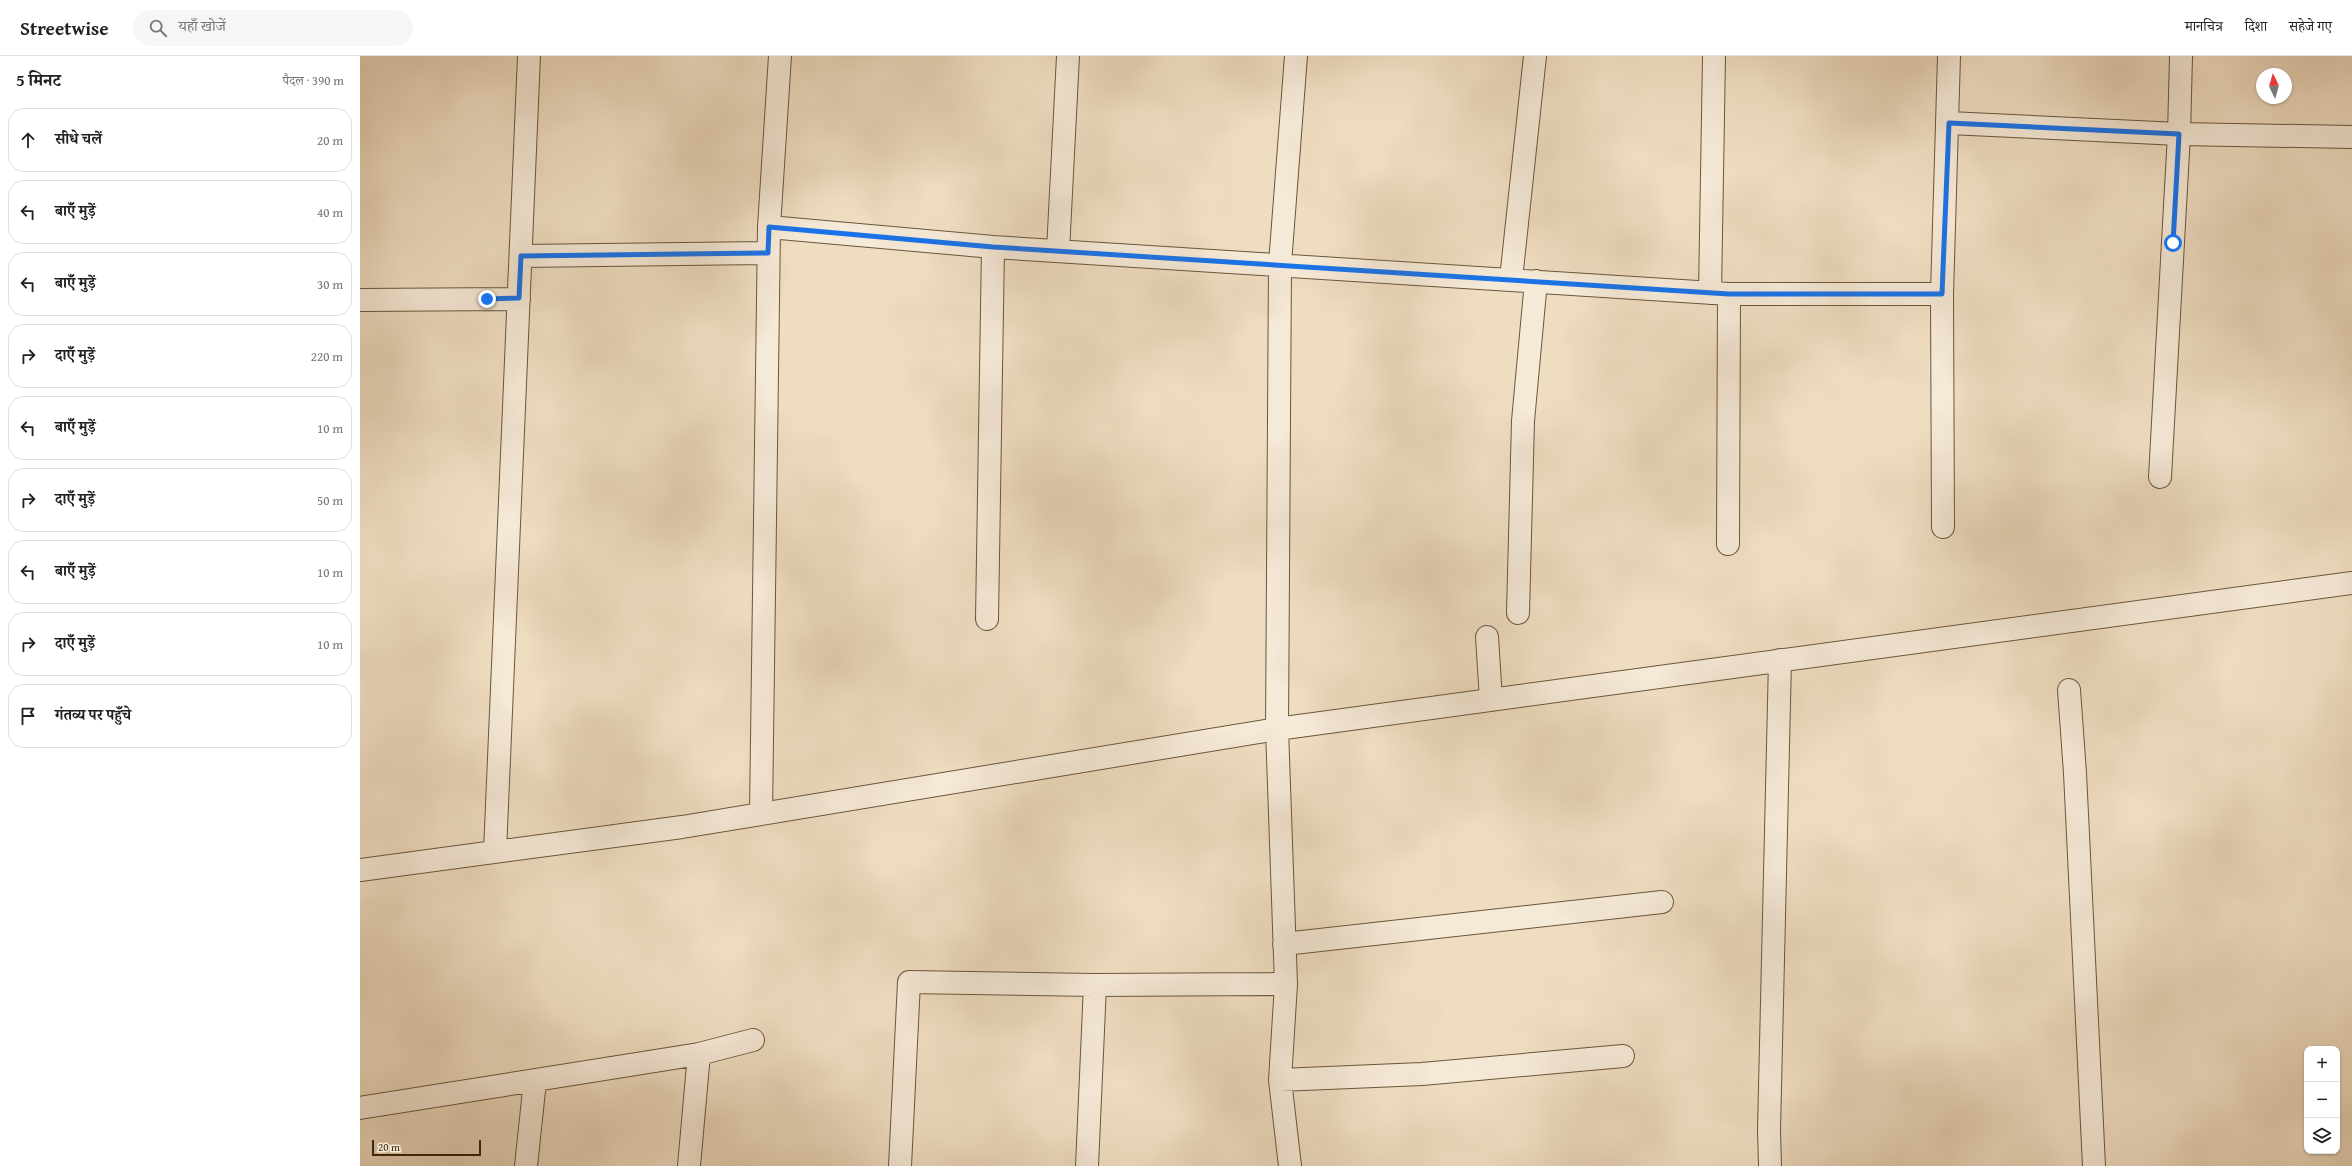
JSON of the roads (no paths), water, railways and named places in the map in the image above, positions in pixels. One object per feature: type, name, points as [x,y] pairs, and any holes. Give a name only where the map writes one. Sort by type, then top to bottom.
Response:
[{"type":"street","points":[[495,852],[529,56]]},
{"type":"street","points":[[761,814],[768,253],[780,56]]},
{"type":"street","points":[[1058,251],[1068,56]]},
{"type":"street","points":[[1290,1166],[1280,1080],[1286,984],[1277,729],[1280,264],[1296,56]]},
{"type":"street","points":[[1511,279],[1535,56]]},
{"type":"street","points":[[1714,56],[1728,544]]},
{"type":"street","points":[[1943,527],[1942,294],[1949,123],[1949,56]]},
{"type":"street","points":[[2160,477],[2179,134],[2181,56]]},
{"type":"street","points":[[1949,123],[2179,134],[2352,137]]},
{"type":"street","points":[[769,227],[993,247],[1720,293],[1942,294]]},
{"type":"street","points":[[987,619],[993,247]]},
{"type":"street","points":[[521,256],[768,253]]},
{"type":"street","points":[[1518,613],[1523,421],[1536,281]]},
{"type":"street","points":[[360,300],[519,298]]},
{"type":"street","points":[[360,870],[761,814],[1277,729],[2352,583]]},
{"type":"street","points":[[1487,637],[1491,700]]},
{"type":"street","points":[[1770,1166],[1768,1130],[1780,660]]},
{"type":"street","points":[[2069,690],[2075,773],[2094,1166]]},
{"type":"street","points":[[1284,944],[1662,902]]},
{"type":"street","points":[[900,1166],[909,982],[1286,984]]},
{"type":"street","points":[[1087,1166],[1095,984]]},
{"type":"street","points":[[360,1111],[699,1054],[753,1040]]},
{"type":"street","points":[[689,1166],[699,1054]]},
{"type":"street","points":[[1280,1080],[1422,1074],[1623,1056]]},
{"type":"street","points":[[526,1166],[535,1081]]}]
